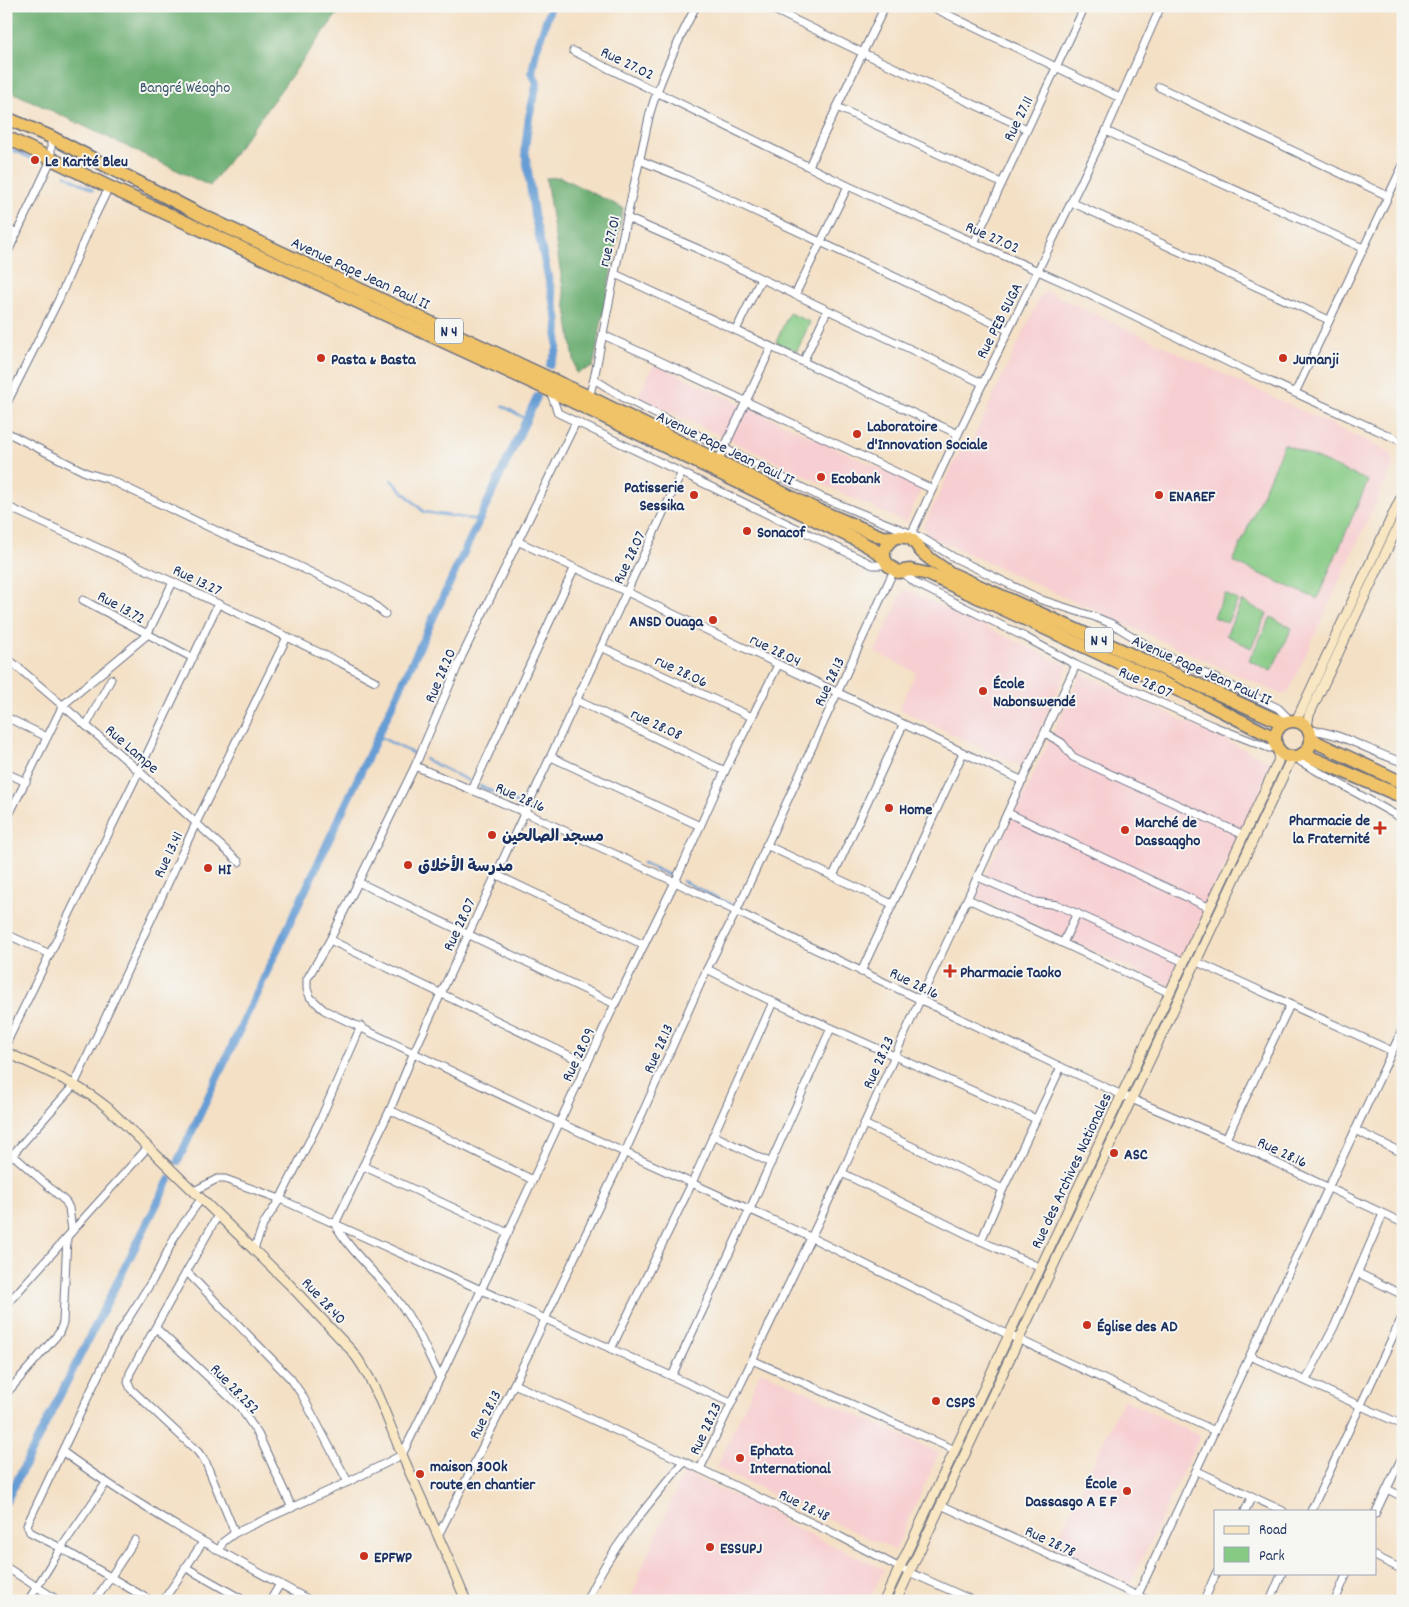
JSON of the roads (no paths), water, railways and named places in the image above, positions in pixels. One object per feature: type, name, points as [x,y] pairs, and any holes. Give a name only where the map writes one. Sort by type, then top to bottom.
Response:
[{"type":"highway","name":"Avenue Pape Jean Paul II","points":[[6,118],[50,138],[199,214],[589,397],[813,508],[882,537],[894,538],[911,535],[920,550],[933,562],[950,572],[1300,727],[1320,744],[1403,783]]},
{"type":"highway","name":"Avenue Pape Jean Paul II","points":[[6,137],[51,160],[549,390],[861,542],[896,567],[928,574],[1206,703],[1277,745],[1286,756],[1297,756],[1403,797]]},
{"type":"highway","points":[[894,538],[886,546],[896,567],[918,562],[920,550]]},
{"type":"highway","name":"Avenue Pape Jean Paul II","points":[[1277,745],[1277,730],[1300,727]]},
{"type":"highway","points":[[1297,756],[1310,746],[1300,727]]},
{"type":"street","points":[[656,91],[696,6]]},
{"type":"street","points":[[766,6],[1027,129]]},
{"type":"street","points":[[809,166],[885,6]]},
{"type":"street","points":[[930,6],[1120,98]]},
{"type":"street","points":[[1072,6],[1083,8]]},
{"type":"street","name":"Rue PEB SUGA","points":[[911,535],[982,383],[1106,131],[1161,6]]},
{"type":"street","name":"Rue 27.11","points":[[974,243],[1057,68],[1083,8]]},
{"type":"street","name":"Rue 27.02","points":[[573,51],[848,186],[1403,442]]},
{"type":"street","points":[[1159,87],[1388,196]]},
{"type":"street","name":"rue 27.01","points":[[589,397],[645,132],[656,91]]},
{"type":"street","points":[[837,107],[1001,184]]},
{"type":"street","points":[[1106,131],[1362,248]]},
{"type":"street","points":[[6,256],[51,160],[50,138]]},
{"type":"street","points":[[640,160],[684,178],[1008,330]]},
{"type":"street","points":[[1295,393],[1362,248],[1403,165]]},
{"type":"street","points":[[795,296],[848,186]]},
{"type":"street","points":[[6,405],[59,299],[109,187]]},
{"type":"street","points":[[1071,202],[1329,320]]},
{"type":"street","points":[[627,218],[698,249],[982,383]]},
{"type":"street","points":[[6,228],[17,233]]},
{"type":"street","points":[[615,274],[958,434]]},
{"type":"street","points":[[736,330],[761,279]]},
{"type":"street","points":[[803,362],[827,310]]},
{"type":"street","points":[[603,336],[932,489]]},
{"type":"street","points":[[718,461],[745,401],[772,348]]},
{"type":"street","points":[[594,380],[624,398],[821,497],[911,535],[1042,600],[1112,624],[1155,650],[1278,708],[1300,727],[1324,731],[1403,762]]},
{"type":"street","name":"Rue 28.07","points":[[549,390],[558,413],[681,474],[873,565],[896,567],[917,584],[1025,636],[1076,665],[1213,726],[1268,748],[1277,745]]},
{"type":"street","name":"Rue 28.20","points":[[361,1026],[324,1010],[310,997],[307,989],[307,979],[330,940],[415,766],[462,656],[576,422]]},
{"type":"street","points":[[6,432],[87,473],[108,479],[236,540],[277,556],[368,600],[385,614]]},
{"type":"street","name":"Rue 28.07","points":[[335,1224],[390,1110],[414,1052],[681,474]]},
{"type":"street","points":[[1300,727],[1403,493]]},
{"type":"street","name":"Rue 13.27","points":[[6,506],[173,582],[375,681]]},
{"type":"street","points":[[1300,727],[1309,715],[1403,516]]},
{"type":"street","name":"rue 28.04","points":[[517,541],[1023,781]]},
{"type":"street","name":"Rue 28.13","points":[[439,1534],[514,1384],[625,1152],[707,969],[736,912],[896,567]]},
{"type":"street","points":[[472,790],[574,569]]},
{"type":"street","points":[[6,821],[63,705],[147,635],[173,582]]},
{"type":"street","name":"Rue 13.72","points":[[83,600],[193,658]]},
{"type":"street","points":[[6,1044],[218,604]]},
{"type":"street","name":"Rue 13.41","points":[[6,1162],[10,1153],[74,1085],[196,823],[287,637]]},
{"type":"street","name":"rue 28.06","points":[[601,647],[752,717]]},
{"type":"street","name":"Rue Lampe","points":[[6,657],[139,771],[238,862]]},
{"type":"street","name":"Rue 28.09","points":[[402,1455],[675,882],[725,771],[778,665]]},
{"type":"street","name":"Rue 28.23","points":[[700,1469],[842,1173],[920,1000],[1076,665]]},
{"type":"street","points":[[86,726],[111,679]]},
{"type":"street","name":"rue 28.08","points":[[576,700],[725,771]]},
{"type":"street","points":[[6,717],[47,737]]},
{"type":"street","points":[[833,876],[903,725]]},
{"type":"street","points":[[1045,733],[1062,743],[1073,757],[1244,835]]},
{"type":"street","name":"Rue des Archives Nationales","points":[[884,1601],[1278,762],[1277,745]]},
{"type":"street","points":[[861,972],[963,753]]},
{"type":"street","points":[[1297,756],[1301,762],[1403,819]]},
{"type":"street","name":"Rue des Archives Nationales","points":[[896,1601],[1195,961],[1297,756]]},
{"type":"street","points":[[551,757],[700,826]]},
{"type":"street","name":"Rue 28.16","points":[[415,766],[524,812],[675,882],[1061,1067],[1226,1139],[1403,1223]]},
{"type":"street","points":[[6,773],[26,782]]},
{"type":"street","points":[[1008,813],[1210,908]]},
{"type":"street","points":[[766,845],[892,904]]},
{"type":"street","points":[[496,875],[644,945]]},
{"type":"street","points":[[978,876],[1035,902],[1054,904],[1077,913],[1184,962]]},
{"type":"street","points":[[358,882],[616,1004]]},
{"type":"street","points":[[968,899],[1170,993]]},
{"type":"street","points":[[1063,943],[1077,913]]},
{"type":"street","points":[[6,934],[50,954]]},
{"type":"street","points":[[330,940],[588,1064]]},
{"type":"street","points":[[1195,961],[1392,1051]]},
{"type":"street","points":[[707,969],[773,1002],[1036,1119]]},
{"type":"street","points":[[611,1349],[692,1183],[773,1002]]},
{"type":"street","points":[[1226,1139],[1290,1005]]},
{"type":"street","points":[[254,1250],[264,1223],[280,1199],[321,1118],[361,1026],[560,1123],[810,1237],[1009,1335],[1215,1431]]},
{"type":"street","points":[[672,1376],[750,1209],[831,1028]]},
{"type":"street","points":[[1137,1598],[1403,1028]]},
{"type":"street","name":"Rue 28.40","points":[[6,1052],[74,1085],[95,1097],[108,1108],[296,1290],[360,1361],[381,1402],[402,1455],[439,1534],[466,1601]]},
{"type":"street","points":[[981,1241],[1003,1189],[1061,1067]]},
{"type":"street","points":[[390,1110],[533,1180]]},
{"type":"street","points":[[864,1124],[1003,1189]]},
{"type":"street","points":[[1355,1130],[1403,1153]]},
{"type":"street","points":[[713,1135],[771,1163]]},
{"type":"street","points":[[6,1305],[148,1147]]},
{"type":"street","points":[[10,1153],[66,1202],[69,1208],[72,1231]]},
{"type":"street","points":[[363,1166],[508,1233]]},
{"type":"street","points":[[842,1173],[1041,1268]]},
{"type":"street","points":[[194,1192],[217,1178],[225,1179],[280,1199],[731,1403]]},
{"type":"street","points":[[151,1601],[30,1532],[28,1525],[33,1510],[63,1452],[117,1336],[157,1272],[176,1234],[200,1199]]},
{"type":"street","points":[[1306,1380],[1334,1327],[1383,1214]]},
{"type":"street","points":[[218,1215],[130,1373],[128,1382],[132,1389],[198,1452],[206,1463],[235,1533]]},
{"type":"street","points":[[335,1224],[342,1238],[378,1276],[400,1303],[417,1330],[440,1378]]},
{"type":"street","points":[[6,1394],[59,1333],[63,1323],[67,1237]]},
{"type":"street","points":[[187,1272],[290,1379],[302,1395],[348,1482]]},
{"type":"street","points":[[1358,1273],[1403,1295]]},
{"type":"street","points":[[1311,1510],[1403,1315]]},
{"type":"street","name":"Rue 28.252","points":[[156,1328],[240,1408],[250,1421],[258,1434],[292,1508]]},
{"type":"street","points":[[1250,1356],[1403,1425]]},
{"type":"street","points":[[752,1360],[955,1450]]},
{"type":"street","name":"Rue 28.48","points":[[514,1384],[700,1469],[900,1568],[974,1601]]},
{"type":"street","points":[[63,1452],[106,1483],[203,1542],[311,1601]]},
{"type":"street","points":[[219,1551],[223,1542],[235,1533],[348,1482],[402,1455]]},
{"type":"street","points":[[1376,1512],[1403,1455]]},
{"type":"street","points":[[586,1601],[621,1541],[639,1516],[684,1462]]},
{"type":"street","points":[[1197,1471],[1281,1510]]},
{"type":"street","points":[[28,1601],[61,1548],[106,1483]]},
{"type":"street","points":[[1387,1489],[1403,1497]]},
{"type":"street","points":[[1245,1510],[1252,1496]]},
{"type":"street","name":"Rue 28.78","points":[[941,1505],[1137,1598],[1149,1601]]},
{"type":"street","points":[[95,1601],[135,1540]]},
{"type":"street","points":[[163,1601],[203,1542]]},
{"type":"street","points":[[1376,1556],[1403,1570]]},
{"type":"street","points":[[6,1567],[59,1601]]},
{"type":"street","points":[[185,1567],[245,1601]]},
{"type":"street","points":[[1204,1601],[1216,1574]]},
{"type":"street","points":[[1270,1601],[1282,1574]]},
{"type":"street","points":[[1335,1601],[1347,1574]]},
{"type":"street","points":[[270,1601],[280,1584]]},
{"type":"waterway","points":[[550,365],[557,350],[558,321],[534,214],[525,149],[529,117],[537,83],[532,72],[536,51],[551,6]]},
{"type":"waterway","points":[[6,147],[35,160]]},
{"type":"waterway","points":[[65,175],[93,190]]},
{"type":"waterway","points":[[178,1161],[537,397]]},
{"type":"waterway","points":[[503,406],[526,419]]},
{"type":"waterway","points":[[391,480],[424,512],[479,520]]},
{"type":"waterway","points":[[1192,703],[1253,735]]},
{"type":"waterway","points":[[378,736],[414,754]]},
{"type":"waterway","points":[[425,759],[469,781]]},
{"type":"waterway","points":[[480,786],[521,805]]},
{"type":"waterway","points":[[532,811],[537,813]]},
{"type":"waterway","points":[[643,863],[671,876]]},
{"type":"waterway","points":[[683,881],[732,905]]},
{"type":"waterway","points":[[744,910],[764,920]]},
{"type":"waterway","points":[[6,1502],[169,1180]]},
{"type":"place","name":"Le Karité Bleu","points":[[35,160]]},
{"type":"place","name":"Pasta & Basta","points":[[321,358]]},
{"type":"place","name":"Jumanji","points":[[1283,358]]},
{"type":"place","name":"Laboratoire d'Innovation Sociale","points":[[857,434]]},
{"type":"place","name":"Ecobank","points":[[821,477]]},
{"type":"place","name":"Patisserie Sessika","points":[[694,495]]},
{"type":"place","name":"ENAREF","points":[[1159,495]]},
{"type":"place","name":"Sonacof","points":[[747,531]]},
{"type":"place","name":"ANSD Ouaga","points":[[713,620]]},
{"type":"place","name":"École Nabonswendé","points":[[983,691]]},
{"type":"place","name":"Home","points":[[889,808]]},
{"type":"place","name":"Pharmacie de la Fraternité","points":[[1380,828]]},
{"type":"place","name":"Marché de Dassaqgho","points":[[1125,830]]},
{"type":"place","name":"مسجد الصالحين","points":[[492,835]]},
{"type":"place","name":"مدرسة الأخلاق","points":[[408,865]]},
{"type":"place","name":"HI","points":[[208,868]]},
{"type":"place","name":"Pharmacie Taoko","points":[[950,971]]},
{"type":"place","name":"ASC","points":[[1114,1153]]},
{"type":"place","name":"Église des AD","points":[[1087,1325]]},
{"type":"place","name":"CSPS","points":[[936,1401]]},
{"type":"place","name":"Ephata International","points":[[740,1458]]},
{"type":"place","name":"maison 300k route en chantier","points":[[420,1474]]},
{"type":"place","name":"École Dassasgo A E F","points":[[1127,1491]]},
{"type":"place","name":"ESSUPJ","points":[[710,1547]]},
{"type":"place","name":"EPFWP","points":[[364,1556]]},
{"type":"park label","name":"Bangré Wéogho","points":[[185,86]]}]
